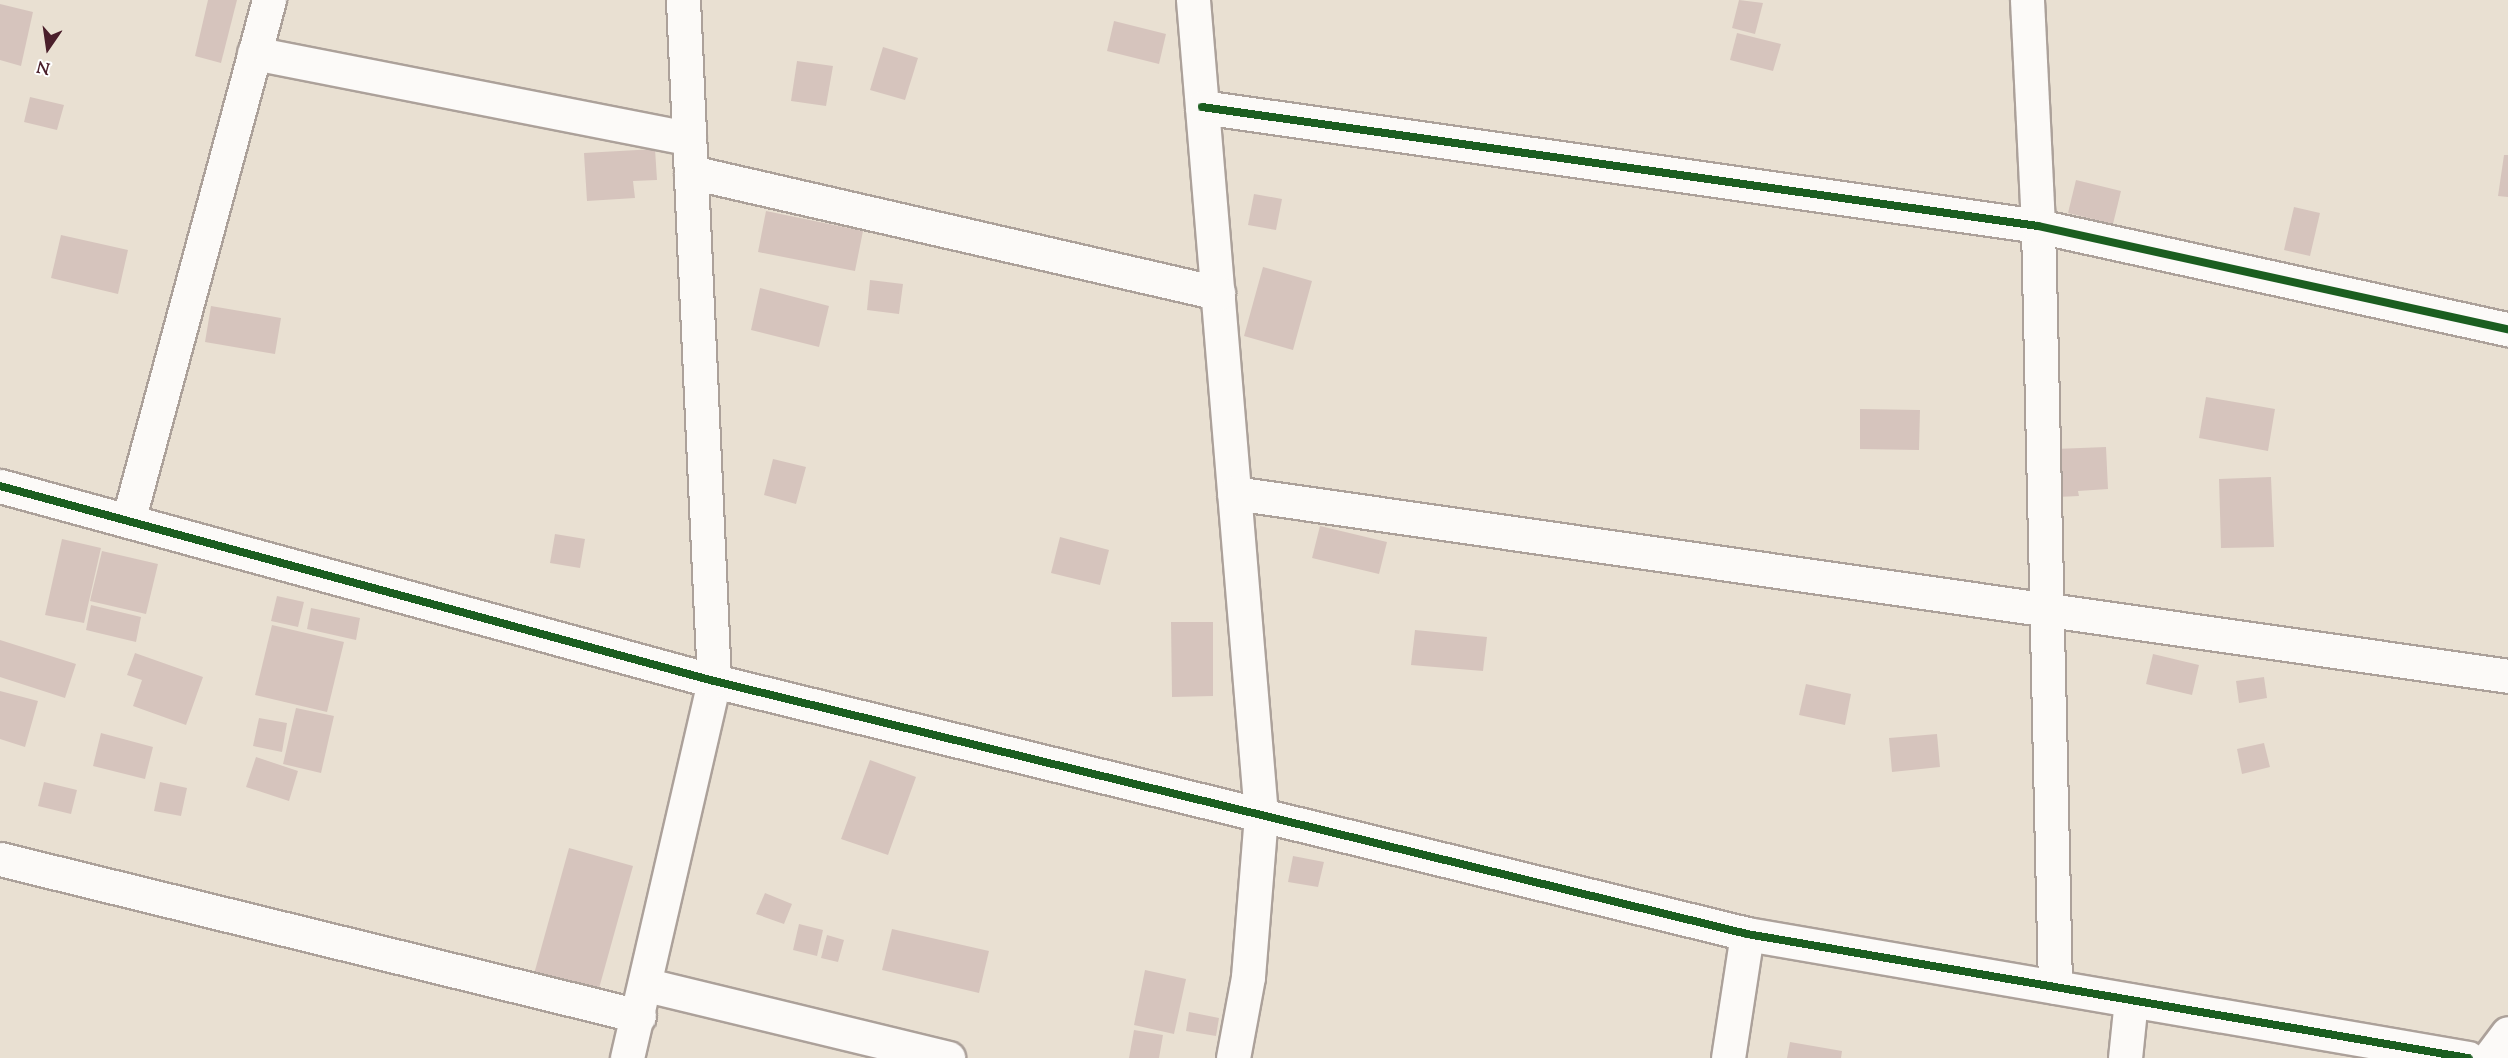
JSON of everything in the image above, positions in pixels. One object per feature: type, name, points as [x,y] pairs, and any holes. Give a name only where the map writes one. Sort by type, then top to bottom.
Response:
[{"type":"street","points":[[128,521],[269,0]]},
{"type":"street","points":[[627,1058],[639,1016],[714,681],[683,0]]},
{"type":"street","points":[[1193,0],[1261,815],[1248,977],[1233,1058]]},
{"type":"street","points":[[2027,0],[2038,226],[2055,987]]},
{"type":"street","points":[[254,53],[689,138]]},
{"type":"street","points":[[1202,107],[2038,226],[2508,329]]},
{"type":"street","points":[[691,172],[1218,293]]},
{"type":"street","points":[[0,486],[714,681],[1747,934],[2468,1058]]},
{"type":"street","points":[[1234,493],[2508,676]]},
{"type":"street","points":[[0,860],[639,1016]]},
{"type":"street","points":[[1728,1058],[1747,934]]},
{"type":"street","points":[[646,984],[948,1058]]},
{"type":"street","points":[[2125,1058],[2131,1000]]},
{"type":"street","points":[[2489,1058],[2508,1033]]},
{"type":"building","points":[[208,0],[237,0],[221,63],[195,56]]},
{"type":"building","points":[[1739,0],[1763,3],[1755,34],[1732,28]]},
{"type":"building","points":[[0,4],[33,12],[21,66],[0,60]]},
{"type":"building","points":[[1114,21],[1166,34],[1159,64],[1107,51]]},
{"type":"building","points":[[1737,33],[1781,44],[1773,71],[1730,60]]},
{"type":"building","points":[[883,47],[918,58],[905,100],[870,90]]},
{"type":"building","points":[[797,61],[833,66],[826,106],[791,101]]},
{"type":"building","points":[[30,97],[64,105],[57,130],[24,122]]},
{"type":"building","points":[[655,149],[657,180],[633,181],[635,198],[587,201],[584,153]]},
{"type":"building","points":[[2504,155],[2508,155],[2508,197],[2498,196]]},
{"type":"building","points":[[2076,180],[2121,191],[2113,224],[2068,213]]},
{"type":"building","points":[[1254,194],[1282,199],[1276,230],[1248,225]]},
{"type":"building","points":[[2294,207],[2320,213],[2310,256],[2284,250]]},
{"type":"building","points":[[766,211],[863,231],[855,271],[758,252]]},
{"type":"building","points":[[61,235],[128,250],[118,294],[51,278]]},
{"type":"building","points":[[1263,267],[1312,281],[1293,350],[1244,336]]},
{"type":"building","points":[[870,280],[903,284],[899,314],[867,310]]},
{"type":"building","points":[[760,288],[829,306],[819,347],[751,330]]},
{"type":"building","points":[[211,306],[281,318],[275,354],[205,342]]},
{"type":"building","points":[[2206,397],[2275,409],[2268,451],[2199,438]]},
{"type":"building","points":[[1860,409],[1920,410],[1919,450],[1860,449]]},
{"type":"building","points":[[2106,447],[2108,489],[2078,491],[2079,496],[2057,497],[2055,449]]},
{"type":"building","points":[[773,459],[806,467],[796,504],[764,495]]},
{"type":"building","points":[[2271,477],[2274,547],[2221,548],[2219,479]]},
{"type":"building","points":[[1320,526],[1387,542],[1379,574],[1312,558]]},
{"type":"building","points":[[555,534],[585,539],[580,568],[550,563]]},
{"type":"building","points":[[1060,537],[1109,550],[1100,585],[1051,573]]},
{"type":"building","points":[[62,539],[101,548],[84,623],[45,615]]},
{"type":"building","points":[[102,551],[158,564],[146,614],[90,601]]},
{"type":"building","points":[[277,596],[304,602],[298,627],[271,621]]},
{"type":"building","points":[[91,605],[141,617],[136,642],[86,630]]},
{"type":"building","points":[[311,608],[360,618],[356,640],[307,629]]},
{"type":"building","points":[[1171,622],[1213,622],[1213,696],[1172,697]]},
{"type":"building","points":[[272,625],[344,642],[327,712],[255,695]]},
{"type":"building","points":[[1415,630],[1487,637],[1483,671],[1411,665]]},
{"type":"building","points":[[0,640],[76,664],[65,698],[0,677]]},
{"type":"building","points":[[135,653],[203,677],[186,725],[133,706],[142,680],[127,675]]},
{"type":"building","points":[[2153,654],[2199,665],[2192,695],[2146,684]]},
{"type":"building","points":[[2264,677],[2267,698],[2239,703],[2236,681]]},
{"type":"building","points":[[1806,684],[1851,694],[1845,725],[1799,715]]},
{"type":"building","points":[[0,691],[38,701],[25,747],[0,739]]},
{"type":"building","points":[[296,708],[334,716],[321,773],[283,764]]},
{"type":"building","points":[[259,718],[287,723],[282,752],[253,746]]},
{"type":"building","points":[[101,733],[153,747],[145,779],[93,766]]},
{"type":"building","points":[[1937,734],[1940,767],[1892,772],[1889,738]]},
{"type":"building","points":[[2264,743],[2270,767],[2242,774],[2237,749]]},
{"type":"building","points":[[256,757],[298,771],[289,801],[246,787]]},
{"type":"building","points":[[870,760],[916,777],[888,855],[841,839]]},
{"type":"building","points":[[44,782],[77,790],[71,814],[38,806]]},
{"type":"building","points":[[160,782],[187,788],[181,816],[154,811]]},
{"type":"building","points":[[569,848],[633,866],[598,992],[534,974]]},
{"type":"building","points":[[1293,856],[1324,862],[1318,887],[1288,882]]},
{"type":"building","points":[[765,893],[792,904],[784,924],[756,914]]},
{"type":"building","points":[[799,924],[823,930],[817,956],[793,950]]},
{"type":"building","points":[[892,929],[989,951],[979,993],[882,970]]},
{"type":"building","points":[[827,935],[844,940],[838,962],[821,958]]},
{"type":"building","points":[[1145,970],[1186,979],[1174,1034],[1134,1025]]},
{"type":"building","points":[[1189,1012],[1219,1018],[1216,1036],[1186,1031]]},
{"type":"building","points":[[1134,1030],[1163,1035],[1159,1058],[1129,1058]]},
{"type":"building","points":[[1790,1042],[1842,1051],[1841,1058],[1787,1058]]},
{"type":"cycle path","points":[[1202,107],[2038,226],[2508,329]]},
{"type":"cycle path","points":[[0,486],[714,681],[1747,934],[2468,1058]]}]
